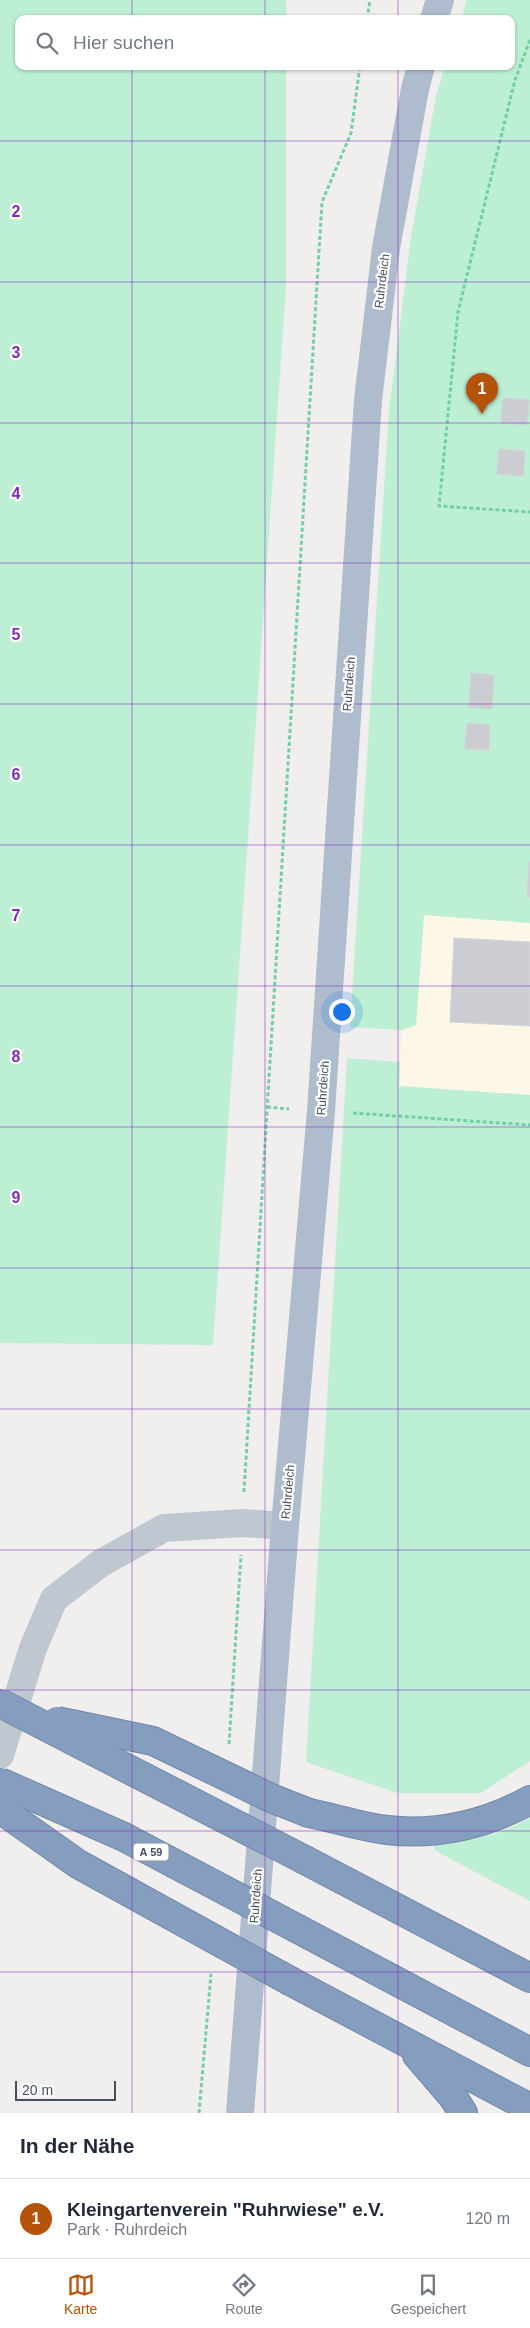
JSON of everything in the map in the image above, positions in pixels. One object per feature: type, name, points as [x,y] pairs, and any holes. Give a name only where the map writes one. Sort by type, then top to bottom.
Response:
[{"type":"highway","points":[[10,1708],[153,1741],[270,1798],[309,1812],[387,1830],[435,1831],[471,1825],[507,1813],[530,1800]]},
{"type":"highway","points":[[10,1708],[530,1978]]},
{"type":"highway","name":"A 59","points":[[0,1782],[124,1837],[530,2052]]},
{"type":"highway","points":[[0,1809],[78,1864],[292,1982],[530,2108]]},
{"type":"highway","points":[[452,1936],[530,1963]]},
{"type":"highway","points":[[406,2042],[453,2097],[463,2113]]},
{"type":"main road","points":[[435,15],[440,0]]},
{"type":"main road","name":"Ruhrdeich","points":[[240,2113],[285,1526],[321,1111],[368,400],[386,248],[414,89],[420,70]]},
{"type":"lane","points":[[0,1755],[33,1648],[54,1598],[101,1563],[164,1528],[242,1523],[285,1526]]},
{"type":"path","points":[[368,15],[370,0]]},
{"type":"path","points":[[530,40],[515,80],[458,312],[440,506],[530,512]]},
{"type":"path","points":[[230,1737],[322,202],[350,133],[359,70]]},
{"type":"path","points":[[267,1107],[530,1125]]},
{"type":"path","points":[[199,2113],[212,1974]]},
{"type":"shaded area","points":[[424,915],[530,923],[530,1095],[398,1086],[402,1030],[416,1024]]},
{"type":"green space","points":[[0,0],[286,0],[286,15],[15,15],[15,70],[286,70],[286,286],[213,1345],[0,1343]]},
{"type":"green space","points":[[467,0],[530,0],[530,923],[424,915],[416,1025],[402,1030],[350,1027],[389,410],[411,237],[436,96],[444,70],[515,70],[515,15],[462,15]]},
{"type":"green space","points":[[347,1058],[400,1062],[399,1086],[530,1095],[530,1761],[481,1793],[398,1793],[306,1762]]},
{"type":"green space","points":[[530,1818],[530,1901],[434,1850],[434,1846],[484,1836],[507,1829]]},
{"type":"building","points":[[503,398],[529,400],[527,425],[501,423]]},
{"type":"building","points":[[499,449],[525,451],[523,476],[497,474]]},
{"type":"building","points":[[471,673],[494,675],[492,709],[469,707]]},
{"type":"building","points":[[467,723],[490,725],[489,750],[465,749]]},
{"type":"building","points":[[529,862],[530,897],[527,897]]},
{"type":"building","points":[[454,938],[530,942],[530,1026],[450,1022]]},
{"type":"place","name":"Kleingartenverein \"Ruhrwiese\" e.V.","points":[[482,414]]}]
